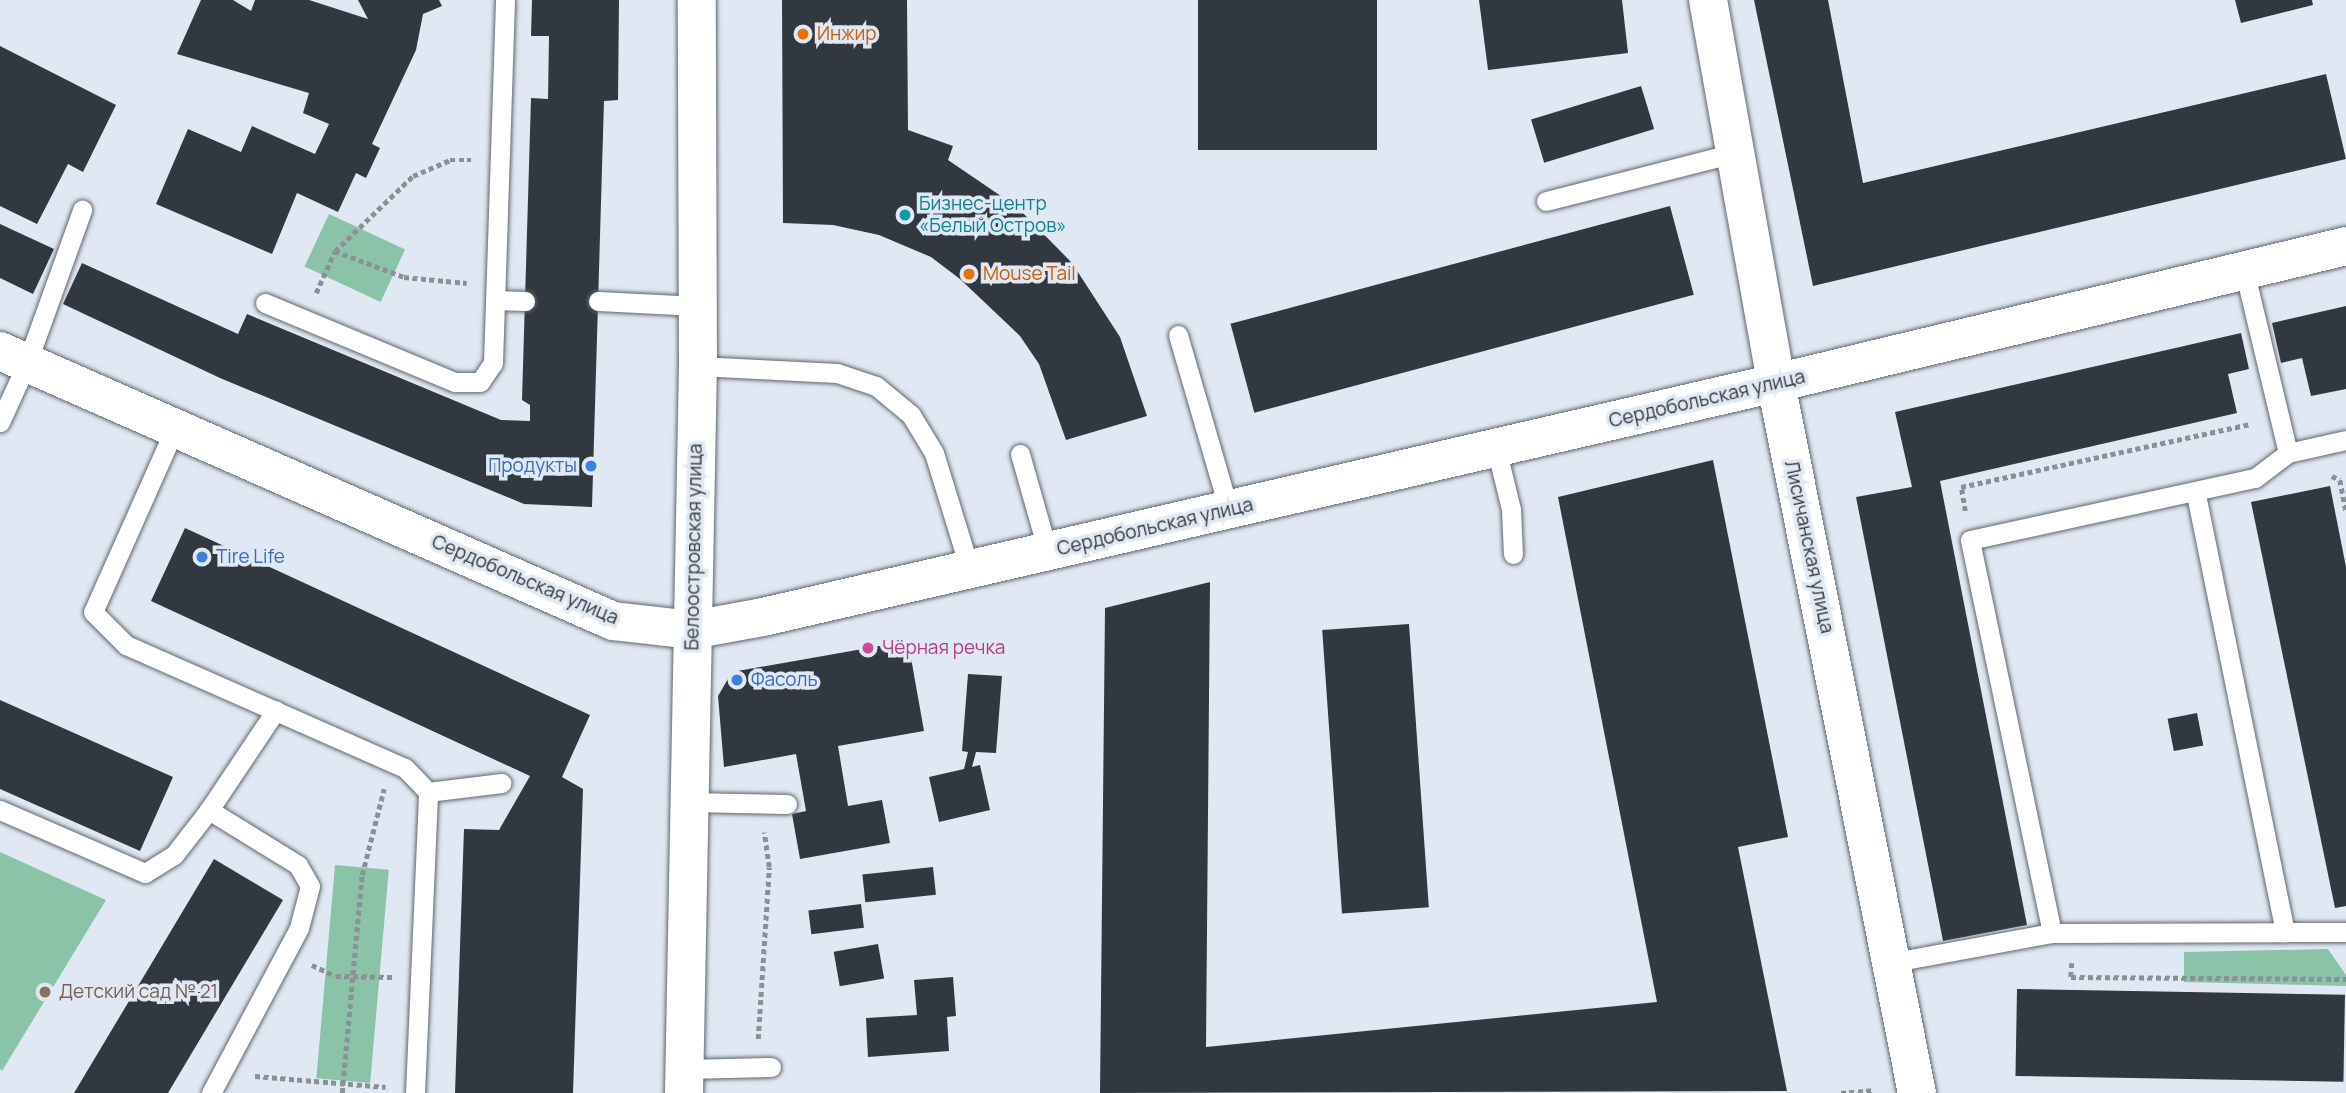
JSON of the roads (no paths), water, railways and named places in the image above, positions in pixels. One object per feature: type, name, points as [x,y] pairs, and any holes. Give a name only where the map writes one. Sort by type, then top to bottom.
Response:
[{"type":"street","name":"Белоостровская улица","points":[[684,1081],[698,366],[697,0]]},
{"type":"street","name":"Лисичанская улица","points":[[1708,0],[1776,383],[1894,962],[1903,1091]]},
{"type":"street","name":"Сердобольская улица","points":[[13,357],[613,621],[692,630],[1229,510],[1776,383],[2346,246]]},
{"type":"lane","points":[[265,303],[455,382],[480,382],[493,363],[505,0]]},
{"type":"lane","points":[[1546,201],[1734,153]]},
{"type":"lane","points":[[0,422],[13,357],[82,210]]},
{"type":"lane","points":[[2244,270],[2288,453]]},
{"type":"lane","points":[[496,293],[524,301]]},
{"type":"lane","points":[[598,301],[698,306]]},
{"type":"lane","points":[[1178,335],[1229,510]]},
{"type":"lane","points":[[698,366],[837,373],[876,386],[911,415],[934,453],[970,570]]},
{"type":"lane","points":[[176,428],[93,612],[126,645],[405,768],[428,792],[415,1092]]},
{"type":"lane","points":[[2052,933],[1970,540],[2196,493],[2255,478],[2288,453],[2346,440]]},
{"type":"lane","points":[[1496,448],[1511,509],[1513,554]]},
{"type":"lane","points":[[1020,454],[1048,552]]},
{"type":"lane","points":[[2196,493],[2285,932]]},
{"type":"lane","points":[[0,810],[145,873],[174,855],[209,810],[276,710]]},
{"type":"lane","points":[[428,792],[501,783]]},
{"type":"lane","points":[[688,802],[787,804]]},
{"type":"lane","points":[[209,810],[299,866],[310,887],[299,928],[212,1093]]},
{"type":"lane","points":[[1894,962],[2052,933],[2346,932]]},
{"type":"lane","points":[[684,1081],[763,1067]]},
{"type":"place","name":"Инжир","points":[[803,34]]},
{"type":"place","name":"Бизнес-центр «Белый Остров»","points":[[905,215]]},
{"type":"place","name":"Mouse Tail","points":[[969,274]]},
{"type":"place","name":"Продукты","points":[[591,466]]},
{"type":"place","name":"Tire Life","points":[[202,557]]},
{"type":"place","name":"Чёрная речка","points":[[868,648]]},
{"type":"place","name":"Фасоль","points":[[737,680]]},
{"type":"place","name":"Детский сад № 21","points":[[45,992]]}]
